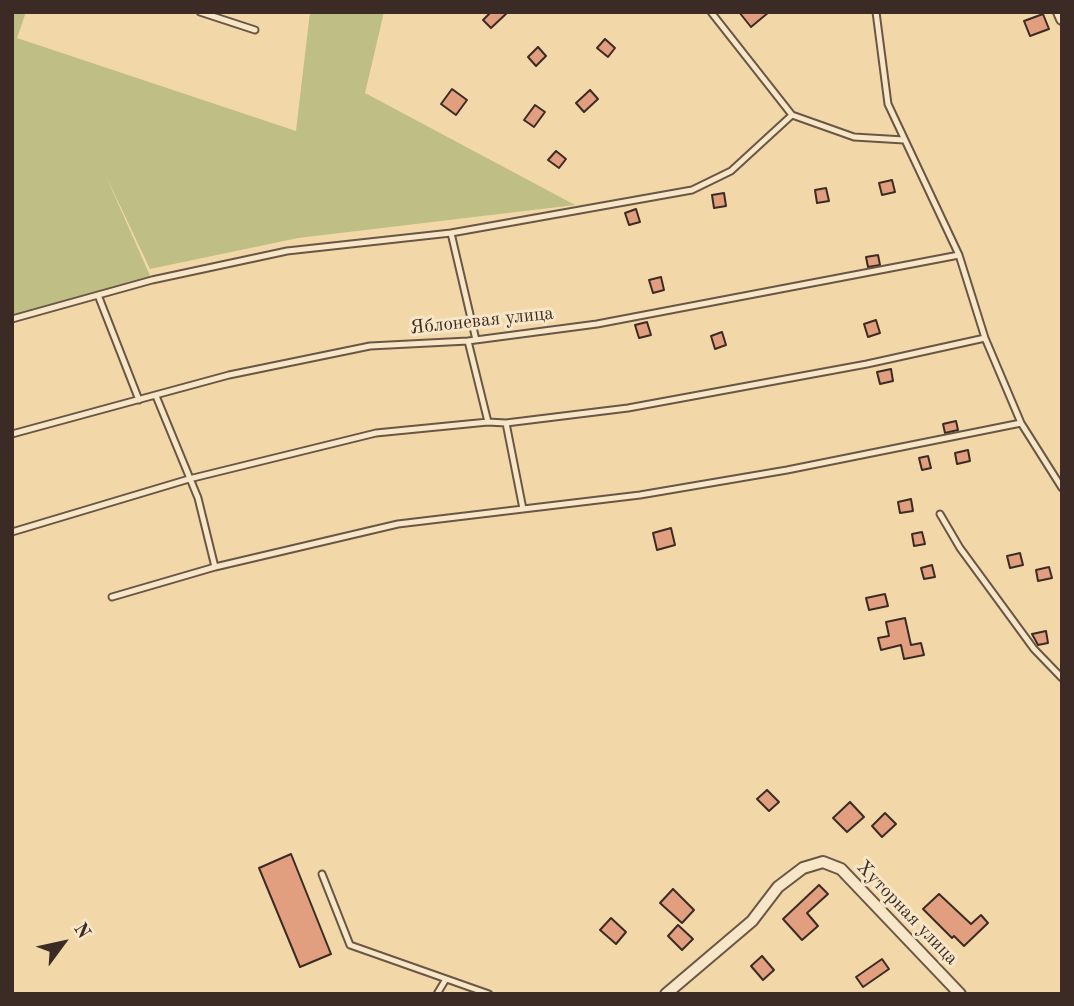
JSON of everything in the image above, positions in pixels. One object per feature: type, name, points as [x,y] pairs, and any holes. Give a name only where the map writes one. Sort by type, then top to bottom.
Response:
[{"type":"street","points":[[1059,12],[1062,19]]},
{"type":"street","name":"Хуторная улица","points":[[666,994],[752,921],[778,887],[803,868],[823,862],[841,869],[960,994]]},
{"type":"lane","points":[[200,12],[254,30]]},
{"type":"lane","points":[[711,12],[792,115],[855,137],[904,141]]},
{"type":"lane","points":[[876,12],[888,104],[959,255],[985,338],[1021,423],[1062,488]]},
{"type":"lane","points":[[12,319],[152,280],[287,251],[451,233],[691,190],[731,171],[792,115]]},
{"type":"lane","points":[[451,233],[476,340]]},
{"type":"lane","name":"Яблоневая улица","points":[[12,434],[229,375],[370,346],[468,341],[597,324],[959,255]]},
{"type":"lane","points":[[98,295],[139,400]]},
{"type":"lane","points":[[12,532],[188,479],[376,433],[488,422],[506,423],[628,408],[867,364],[985,338]]},
{"type":"lane","points":[[468,341],[488,422]]},
{"type":"lane","points":[[156,396],[198,498],[215,567]]},
{"type":"lane","points":[[506,423],[523,509]]},
{"type":"lane","points":[[113,597],[215,567],[398,524],[640,495],[787,470],[1021,423]]},
{"type":"lane","points":[[940,514],[960,548],[1034,649],[1062,678]]},
{"type":"lane","points":[[322,874],[350,945],[489,994]]},
{"type":"lane","points":[[437,994],[446,979]]},
{"type":"green space","points":[[12,12],[26,12],[17,38],[296,131],[310,12],[384,12],[365,93],[575,205],[298,238],[150,269],[105,174],[152,280],[12,319]]},
{"type":"building","points":[[491,12],[508,12],[491,28],[483,20]]},
{"type":"building","points":[[739,12],[769,12],[751,27]]},
{"type":"building","points":[[1043,14],[1049,29],[1030,36],[1024,21]]},
{"type":"building","points":[[605,39],[615,48],[608,57],[597,48]]},
{"type":"building","points":[[538,47],[546,56],[536,66],[528,57]]},
{"type":"building","points":[[452,89],[467,100],[456,115],[441,104]]},
{"type":"building","points":[[590,90],[598,99],[584,112],[576,103]]},
{"type":"building","points":[[535,105],[545,112],[534,127],[524,120]]},
{"type":"building","points":[[556,151],[566,159],[559,168],[548,160]]},
{"type":"building","points":[[892,180],[895,192],[882,195],[879,183]]},
{"type":"building","points":[[826,188],[829,201],[817,203],[815,190]]},
{"type":"building","points":[[724,193],[726,206],[714,208],[712,195]]},
{"type":"building","points":[[636,209],[640,222],[629,225],[625,213]]},
{"type":"building","points":[[878,255],[880,265],[868,267],[866,257]]},
{"type":"building","points":[[661,277],[664,290],[653,293],[649,280]]},
{"type":"building","points":[[876,320],[880,333],[868,337],[864,324]]},
{"type":"building","points":[[647,322],[651,335],[639,338],[635,325]]},
{"type":"building","points":[[722,332],[726,345],[715,349],[711,336]]},
{"type":"building","points":[[891,369],[893,381],[880,384],[877,372]]},
{"type":"building","points":[[956,421],[958,430],[945,433],[943,424]]},
{"type":"building","points":[[968,450],[970,461],[957,464],[955,453]]},
{"type":"building","points":[[928,456],[931,468],[922,470],[919,458]]},
{"type":"building","points":[[911,499],[913,511],[900,513],[898,502]]},
{"type":"building","points":[[671,528],[675,545],[657,550],[653,533]]},
{"type":"building","points":[[922,532],[925,544],[914,546],[912,534]]},
{"type":"building","points":[[1020,553],[1023,565],[1010,568],[1007,556]]},
{"type":"building","points":[[932,565],[935,577],[924,579],[921,568]]},
{"type":"building","points":[[1049,567],[1052,578],[1038,581],[1036,570]]},
{"type":"building","points":[[885,594],[888,606],[869,610],[866,598]]},
{"type":"building","points":[[905,618],[911,645],[921,643],[924,655],[904,659],[901,645],[881,650],[878,638],[889,636],[886,622]]},
{"type":"building","points":[[1046,631],[1048,643],[1038,645],[1032,634]]},
{"type":"building","points":[[767,790],[779,802],[769,811],[757,799]]},
{"type":"building","points":[[850,802],[864,817],[847,832],[833,818]]},
{"type":"building","points":[[885,813],[896,824],[882,837],[872,826]]},
{"type":"building","points":[[291,854],[331,954],[300,967],[259,868]]},
{"type":"building","points":[[819,885],[828,894],[807,913],[818,926],[802,940],[783,919]]},
{"type":"building","points":[[673,889],[694,910],[682,923],[660,903]]},
{"type":"building","points":[[939,894],[971,924],[981,915],[988,923],[964,946],[954,936],[952,938],[923,909]]},
{"type":"building","points":[[611,918],[626,932],[616,944],[600,930]]},
{"type":"building","points":[[678,925],[693,939],[682,950],[668,936]]},
{"type":"building","points":[[762,956],[774,970],[763,980],[751,966]]},
{"type":"building","points":[[882,959],[889,969],[863,987],[856,977]]}]
